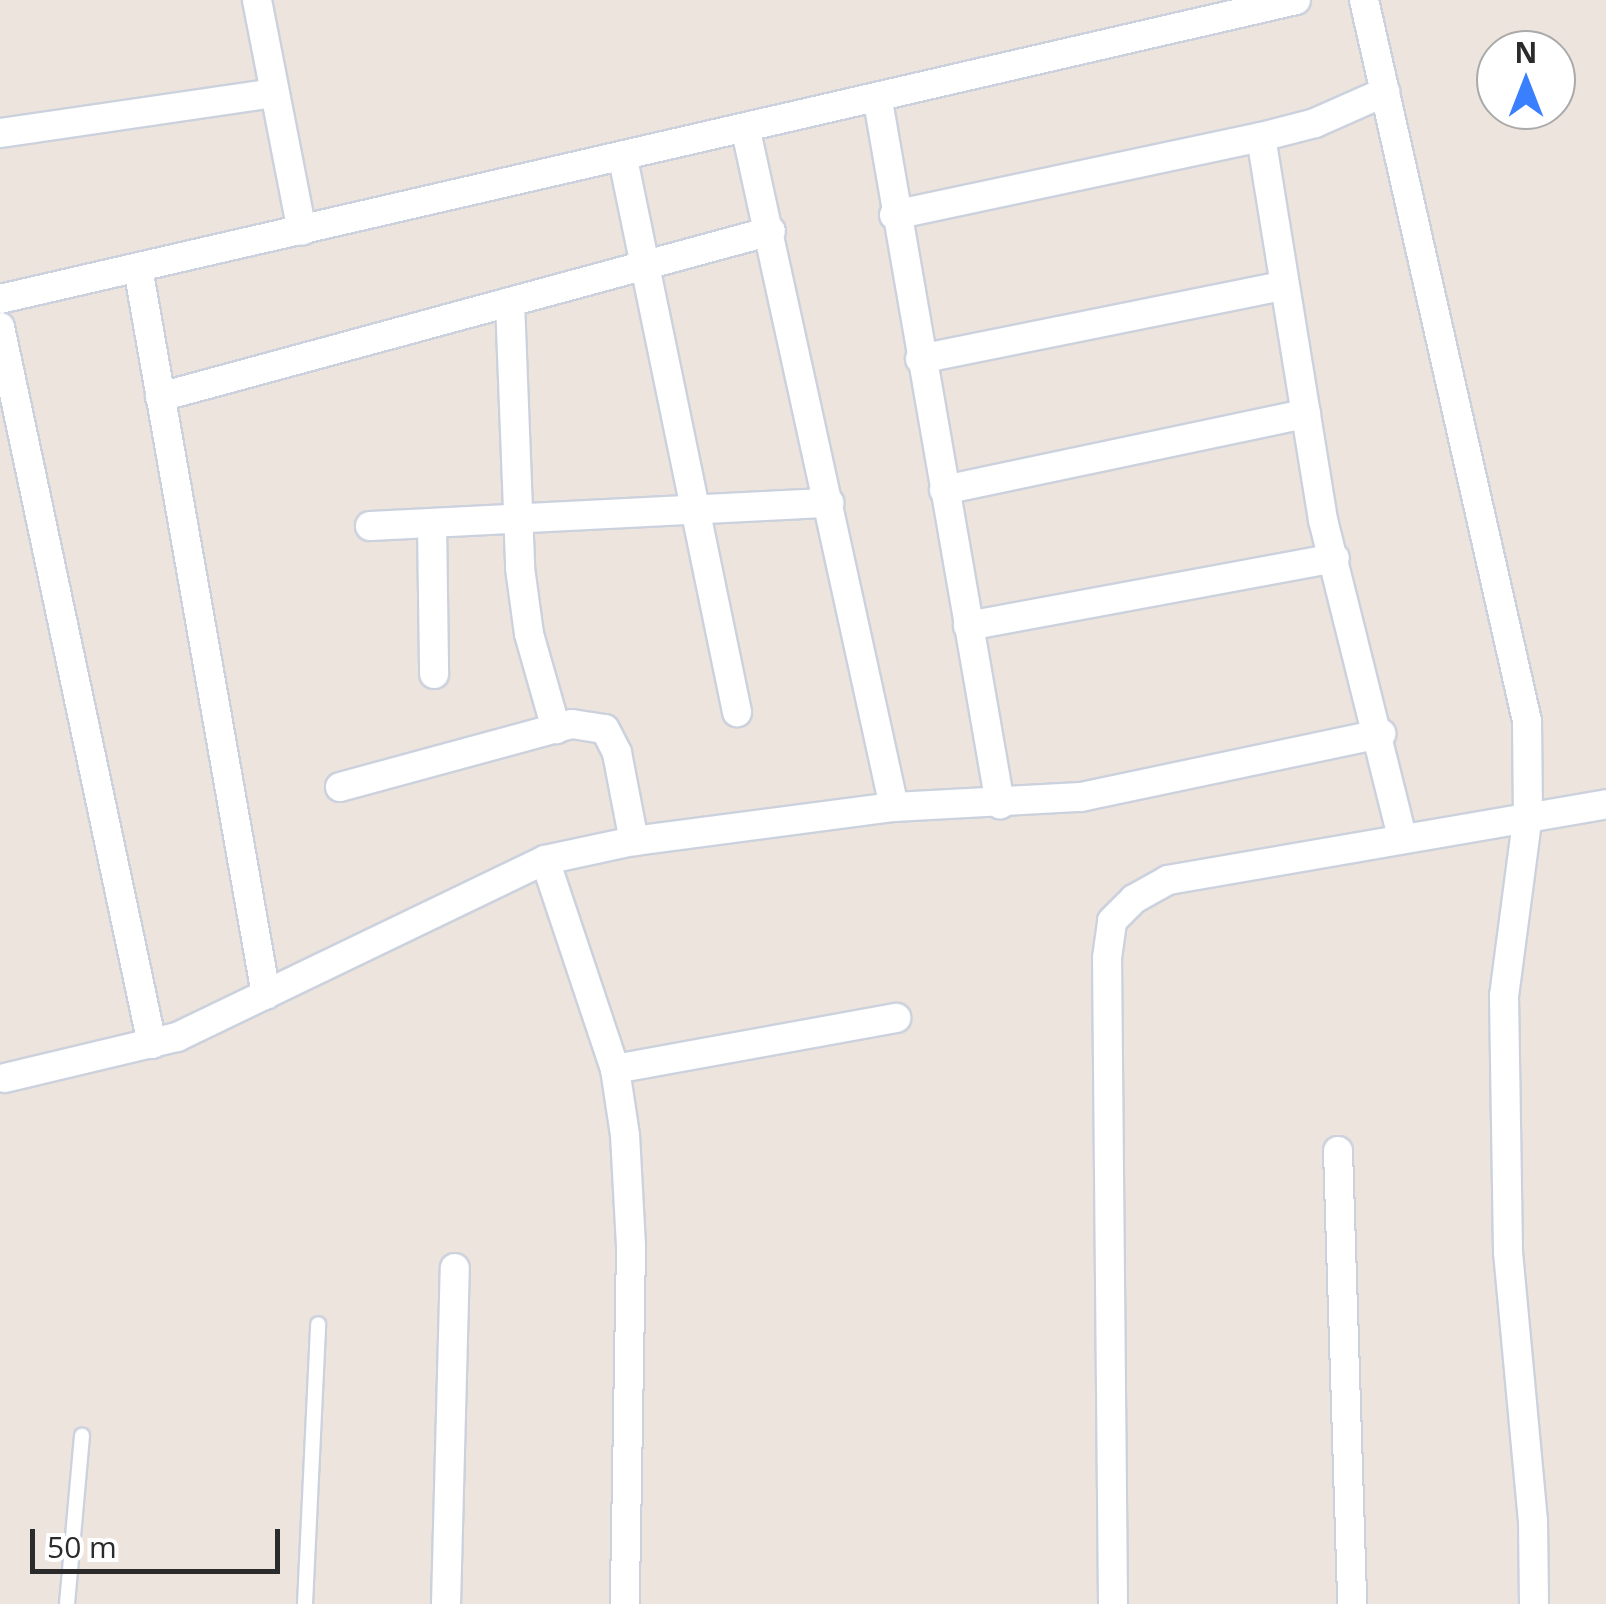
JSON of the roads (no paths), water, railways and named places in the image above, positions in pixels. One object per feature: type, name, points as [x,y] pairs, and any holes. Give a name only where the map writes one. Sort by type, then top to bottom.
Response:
[{"type":"street","points":[[257,0],[302,231]]},
{"type":"street","points":[[0,299],[878,101],[1296,0]]},
{"type":"street","points":[[1364,0],[1527,720],[1528,814],[1504,996],[1508,1252],[1533,1521],[1534,1604]]},
{"type":"street","points":[[894,214],[1260,137],[1315,123],[1385,92]]},
{"type":"street","points":[[0,133],[274,93]]},
{"type":"street","points":[[878,101],[894,214],[1000,804]]},
{"type":"street","points":[[746,131],[772,231],[894,806]]},
{"type":"street","points":[[1260,137],[1282,286],[1335,558],[1382,734],[1402,836]]},
{"type":"street","points":[[623,159],[737,712]]},
{"type":"street","points":[[160,396],[772,231]]},
{"type":"street","points":[[138,268],[266,995]]},
{"type":"street","points":[[920,360],[1282,286]]},
{"type":"street","points":[[510,302],[517,518],[529,634],[556,729]]},
{"type":"street","points":[[0,327],[152,1044]]},
{"type":"street","points":[[944,490],[1306,414]]},
{"type":"street","points":[[370,526],[829,502]]},
{"type":"street","points":[[432,523],[434,674]]},
{"type":"street","points":[[968,626],[1335,558]]},
{"type":"street","points":[[340,787],[556,729],[605,729],[617,753],[634,841]]},
{"type":"street","points":[[2,1073],[152,1044],[266,995],[545,860],[634,841],[894,806],[1000,804],[1081,796],[1382,734]]},
{"type":"street","points":[[1113,1604],[1107,958],[1112,922],[1134,899],[1168,880],[1528,814],[1606,804]]},
{"type":"street","points":[[545,860],[615,1069],[631,1246],[625,1604]]},
{"type":"street","points":[[615,1069],[896,1018]]},
{"type":"street","points":[[1338,1151],[1352,1604]]},
{"type":"street","points":[[446,1604],[455,1268]]},
{"type":"lane","points":[[305,1604],[318,1324]]},
{"type":"lane","points":[[67,1604],[82,1436]]}]
